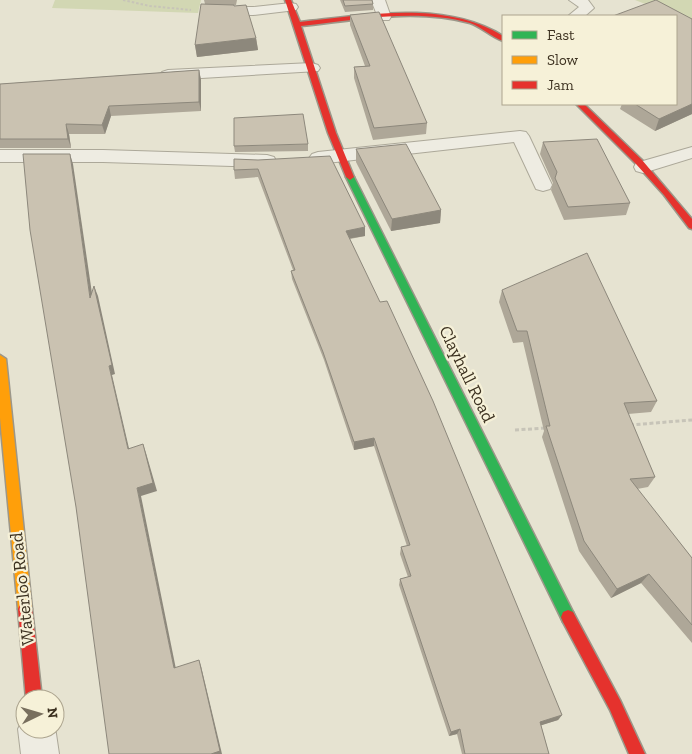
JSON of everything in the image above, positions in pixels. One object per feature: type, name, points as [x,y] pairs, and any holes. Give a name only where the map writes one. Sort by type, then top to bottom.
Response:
[{"type":"street","name":"Clayhall Road","points":[[290,3],[339,155],[477,432],[555,594],[615,705],[637,754]]},
{"type":"street","points":[[298,24],[384,17],[424,16],[461,19],[482,26],[502,38]]},
{"type":"street","points":[[581,105],[643,167],[670,197],[692,226]]},
{"type":"street","name":"Waterloo Road","points":[[0,359],[33,689]]},
{"type":"street","points":[[38,739],[40,754]]},
{"type":"lane","points":[[378,0],[384,17]]},
{"type":"lane","points":[[576,0],[585,4],[587,8],[576,15]]},
{"type":"lane","points":[[202,10],[254,11],[290,3]]},
{"type":"lane","points":[[154,76],[312,68]]},
{"type":"lane","points":[[0,156],[103,156],[246,162],[339,155],[520,136],[543,185]]},
{"type":"lane","points":[[643,167],[692,152]]},
{"type":"path","points":[[123,0],[150,6],[202,10]]},
{"type":"path","points":[[621,425],[692,420]]},
{"type":"path","points":[[477,432],[553,428]]},
{"type":"green space","points":[[55,0],[201,0],[198,13],[52,8]]},
{"type":"green space","points":[[635,0],[692,0],[692,29],[677,15]]},
{"type":"building","points":[[343,0],[372,0],[373,4],[345,6]]},
{"type":"building","points":[[656,0],[692,19],[692,104],[659,119],[637,105],[677,105],[677,15],[616,15]]},
{"type":"building","points":[[201,4],[246,5],[256,38],[195,45]]},
{"type":"building","points":[[379,12],[427,123],[374,128],[354,67],[370,66],[350,15]]},
{"type":"building","points":[[199,70],[199,102],[109,106],[102,125],[66,124],[68,139],[0,139],[0,84]]},
{"type":"building","points":[[303,114],[308,144],[234,146],[234,118]]},
{"type":"building","points":[[597,139],[630,203],[568,207],[555,178],[557,172],[543,142]]},
{"type":"building","points":[[406,144],[441,210],[392,219],[356,149]]},
{"type":"building","points":[[23,154],[70,154],[90,298],[94,286],[112,365],[109,366],[128,449],[143,444],[153,483],[137,488],[174,668],[199,660],[220,751],[211,754],[109,754],[76,507],[30,230]]},
{"type":"building","points":[[330,156],[365,227],[346,231],[380,302],[387,301],[433,401],[562,715],[540,722],[549,754],[465,754],[460,729],[451,732],[400,579],[411,576],[401,547],[410,545],[374,438],[354,442],[323,352],[291,271],[295,270],[258,169],[234,170],[234,159],[258,160]]},
{"type":"building","points":[[587,253],[657,401],[624,403],[655,477],[630,479],[692,558],[692,625],[649,574],[617,589],[584,541],[546,426],[550,426],[527,331],[517,331],[502,290]]},
{"type":"traffic: fast","points":[[350,177],[568,617]]},
{"type":"traffic: slow","points":[[0,359],[25,609]]},
{"type":"traffic: jam","points":[[288,0],[304,44],[324,111],[350,177]]},
{"type":"traffic: jam","points":[[298,24],[386,15],[431,14],[477,23],[502,38]]},
{"type":"traffic: jam","points":[[581,105],[639,162],[667,193],[692,226]]},
{"type":"traffic: jam","points":[[25,609],[33,689]]},
{"type":"traffic: jam","points":[[568,617],[615,705],[637,754]]}]
